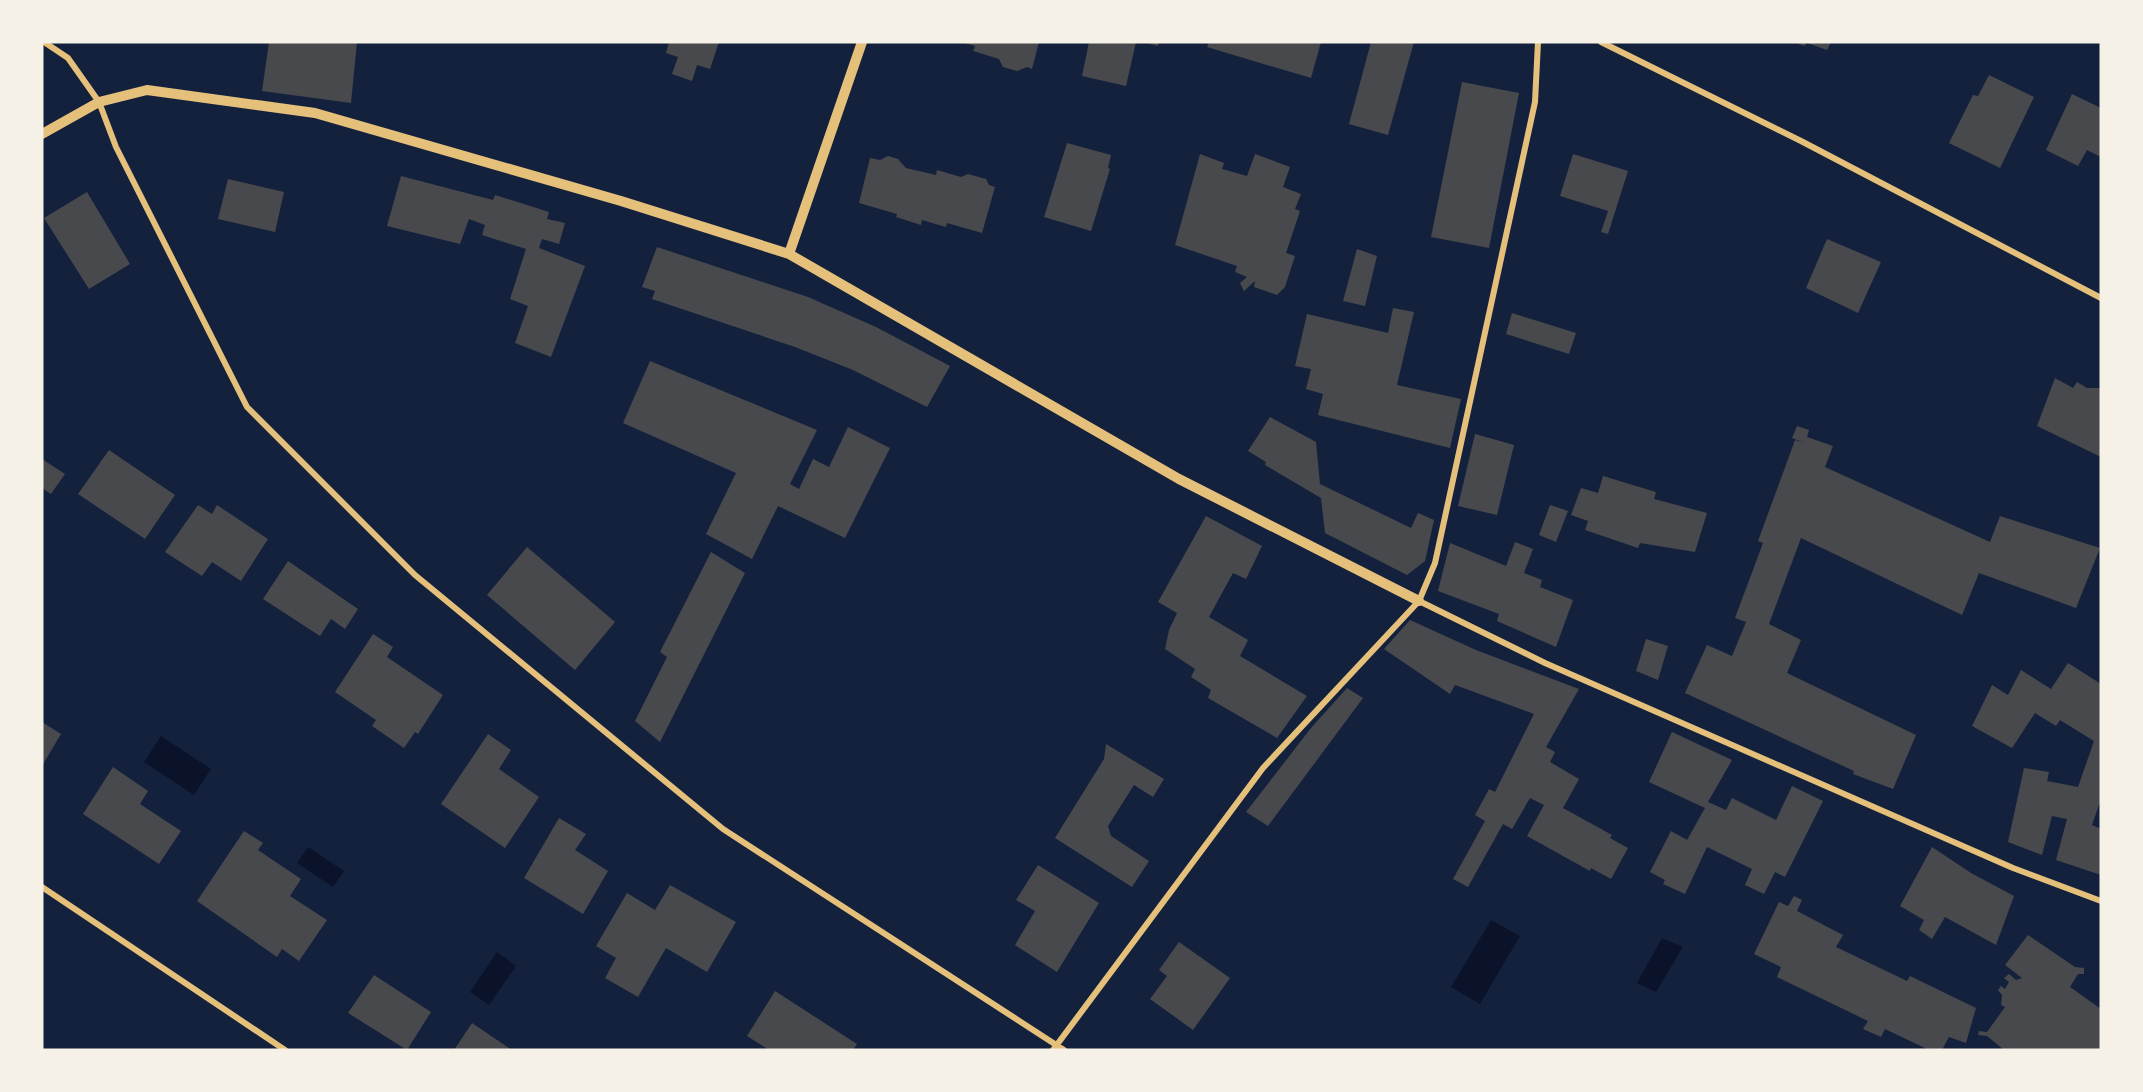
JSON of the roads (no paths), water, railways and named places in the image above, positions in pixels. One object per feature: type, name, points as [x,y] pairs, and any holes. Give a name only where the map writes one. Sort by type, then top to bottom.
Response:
[{"type":"street","points":[[44,42],[68,58],[99,102],[116,147],[247,407],[415,575],[723,830],[1055,1047],[1064,1050]]},
{"type":"street","points":[[789,254],[862,42]]},
{"type":"street","points":[[1055,1047],[1263,768],[1419,601],[1435,563],[1535,102],[1538,42]]},
{"type":"street","points":[[1601,42],[1802,141],[2101,298]]},
{"type":"street","points":[[42,134],[99,102],[147,90],[315,113],[621,201],[789,254],[1179,479],[1419,601],[1545,663],[2013,868],[2101,901]]},
{"type":"street","points":[[42,887],[285,1050]]},
{"type":"water","points":[[161,736],[211,769],[194,795],[144,762]]},
{"type":"water","points":[[308,847],[344,871],[333,887],[297,863]]},
{"type":"water","points":[[1491,920],[1520,936],[1480,1004],[1451,987]]},
{"type":"water","points":[[1662,938],[1683,947],[1656,992],[1637,983]]},
{"type":"water","points":[[497,952],[516,966],[489,1005],[470,992]]}]
